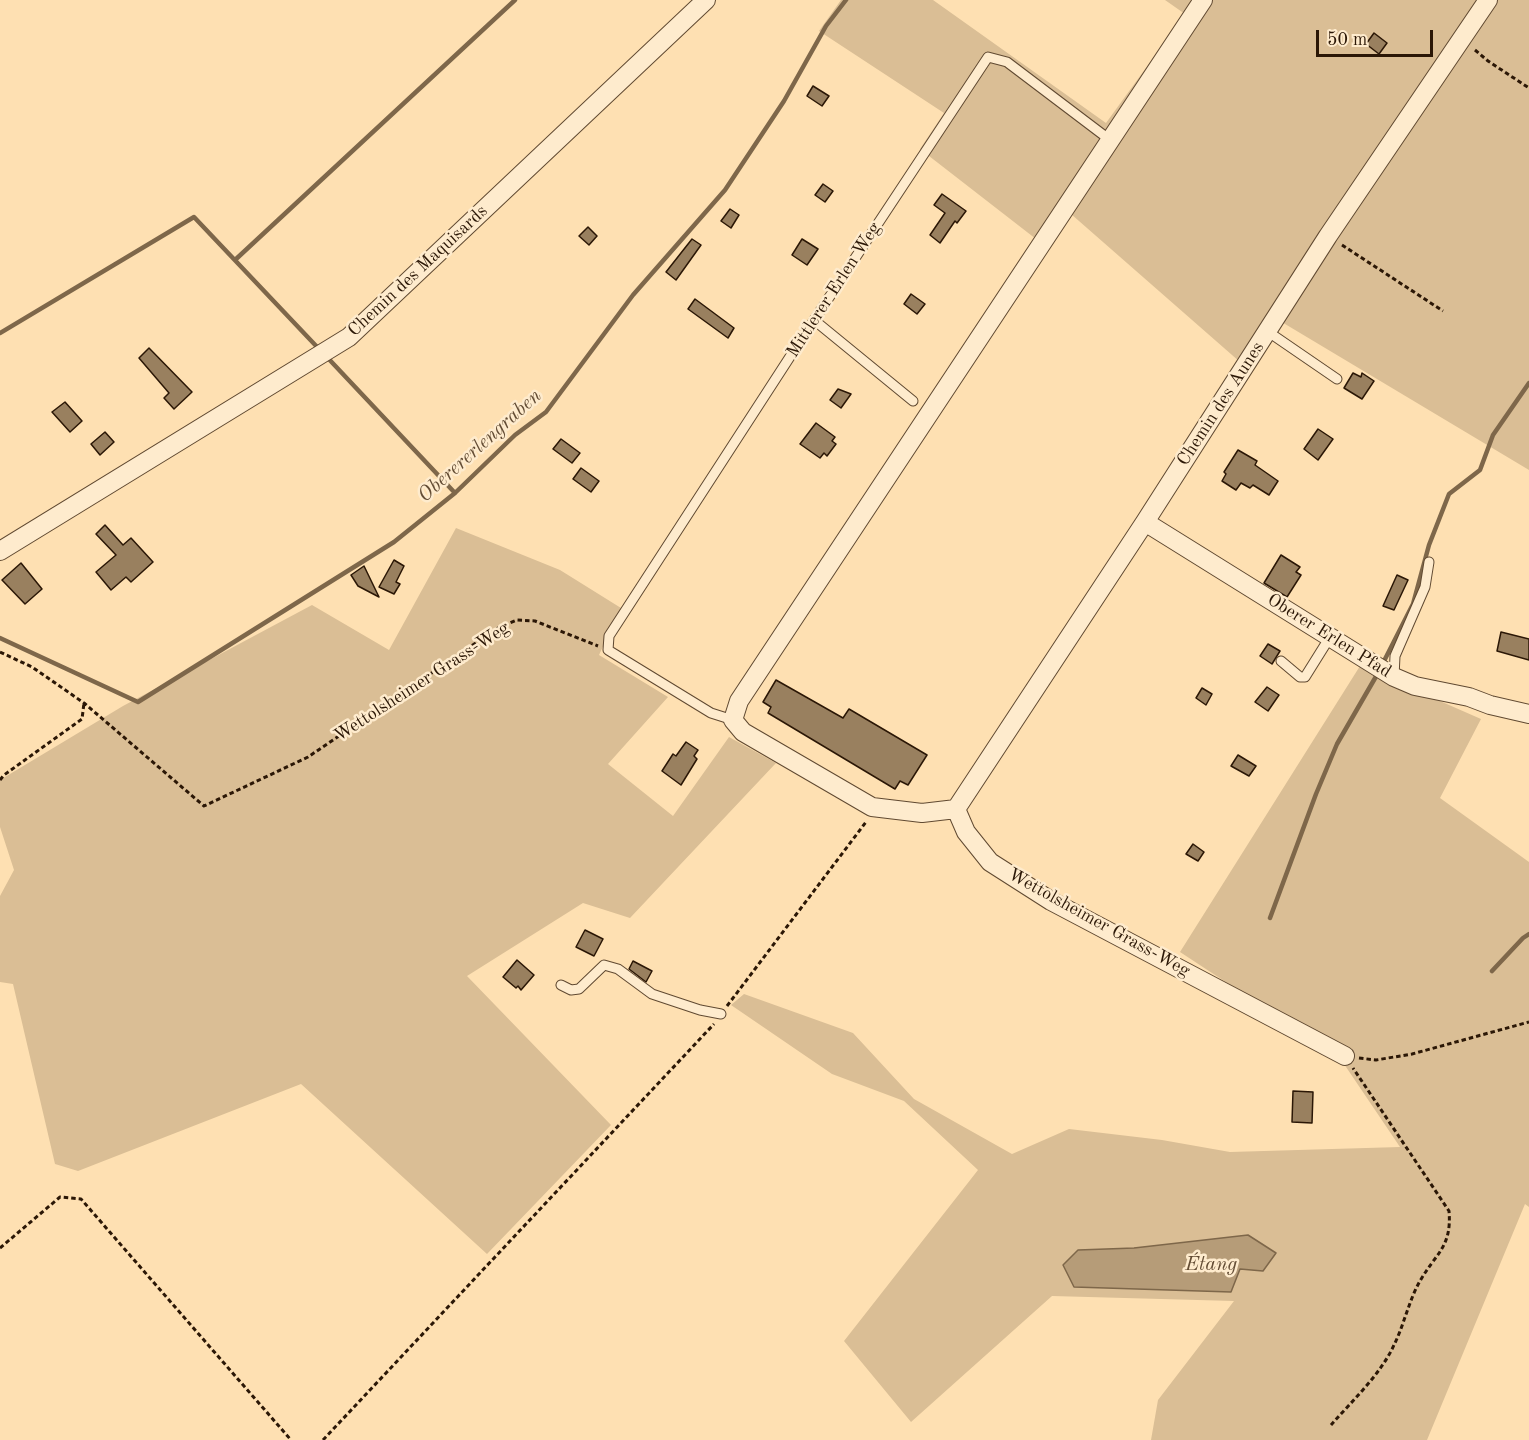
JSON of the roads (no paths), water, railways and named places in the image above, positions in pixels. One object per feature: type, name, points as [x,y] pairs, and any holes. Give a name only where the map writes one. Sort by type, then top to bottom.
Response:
[{"type":"street","name":"Chemin des Maquisards","points":[[0,551],[349,337],[706,0]]},
{"type":"street","points":[[956,809],[922,813],[872,807],[743,732],[733,720],[739,701],[1203,0]]},
{"type":"street","name":"Chemin des Aunes","points":[[956,809],[1145,522],[1328,236],[1488,0]]},
{"type":"street","name":"Oberer Erlen Pfad","points":[[1145,522],[1394,677],[1415,686],[1469,697],[1490,705],[1529,714]]},
{"type":"street","name":"Wettolsheimer Grass-Weg","points":[[956,809],[966,832],[990,862],[1051,901],[1346,1056]]},
{"type":"lane","name":"Mittlerer Erlen Weg","points":[[733,720],[711,713],[608,650],[609,636],[814,320],[988,57],[1007,62],[1110,140]]},
{"type":"lane","points":[[814,320],[913,401]]},
{"type":"lane","points":[[1267,331],[1337,379]]},
{"type":"lane","points":[[1394,677],[1395,656],[1425,587],[1430,562]]},
{"type":"lane","points":[[1281,661],[1300,677],[1305,676],[1330,637]]},
{"type":"lane","points":[[561,985],[571,990],[579,989],[604,965],[618,969],[652,994],[700,1010],[722,1014]]},
{"type":"water","name":"Étang","points":[[1248,1235],[1276,1253],[1263,1271],[1240,1269],[1231,1292],[1074,1287],[1063,1265],[1078,1250],[1134,1248]]},
{"type":"waterway","points":[[235,260],[515,0]]},
{"type":"waterway","name":"Oberererlengraben","points":[[0,638],[138,702],[394,542],[455,493],[515,435],[546,412],[633,295],[725,190],[784,101],[826,26],[846,0]]},
{"type":"waterway","points":[[0,333],[194,217],[319,349]]},
{"type":"waterway","points":[[325,355],[455,493]]},
{"type":"waterway","points":[[1382,665],[1413,604],[1429,545],[1449,494],[1480,470],[1493,435],[1529,383]]},
{"type":"waterway","points":[[1270,918],[1337,744],[1378,673]]},
{"type":"waterway","points":[[1492,971],[1529,934]]}]
